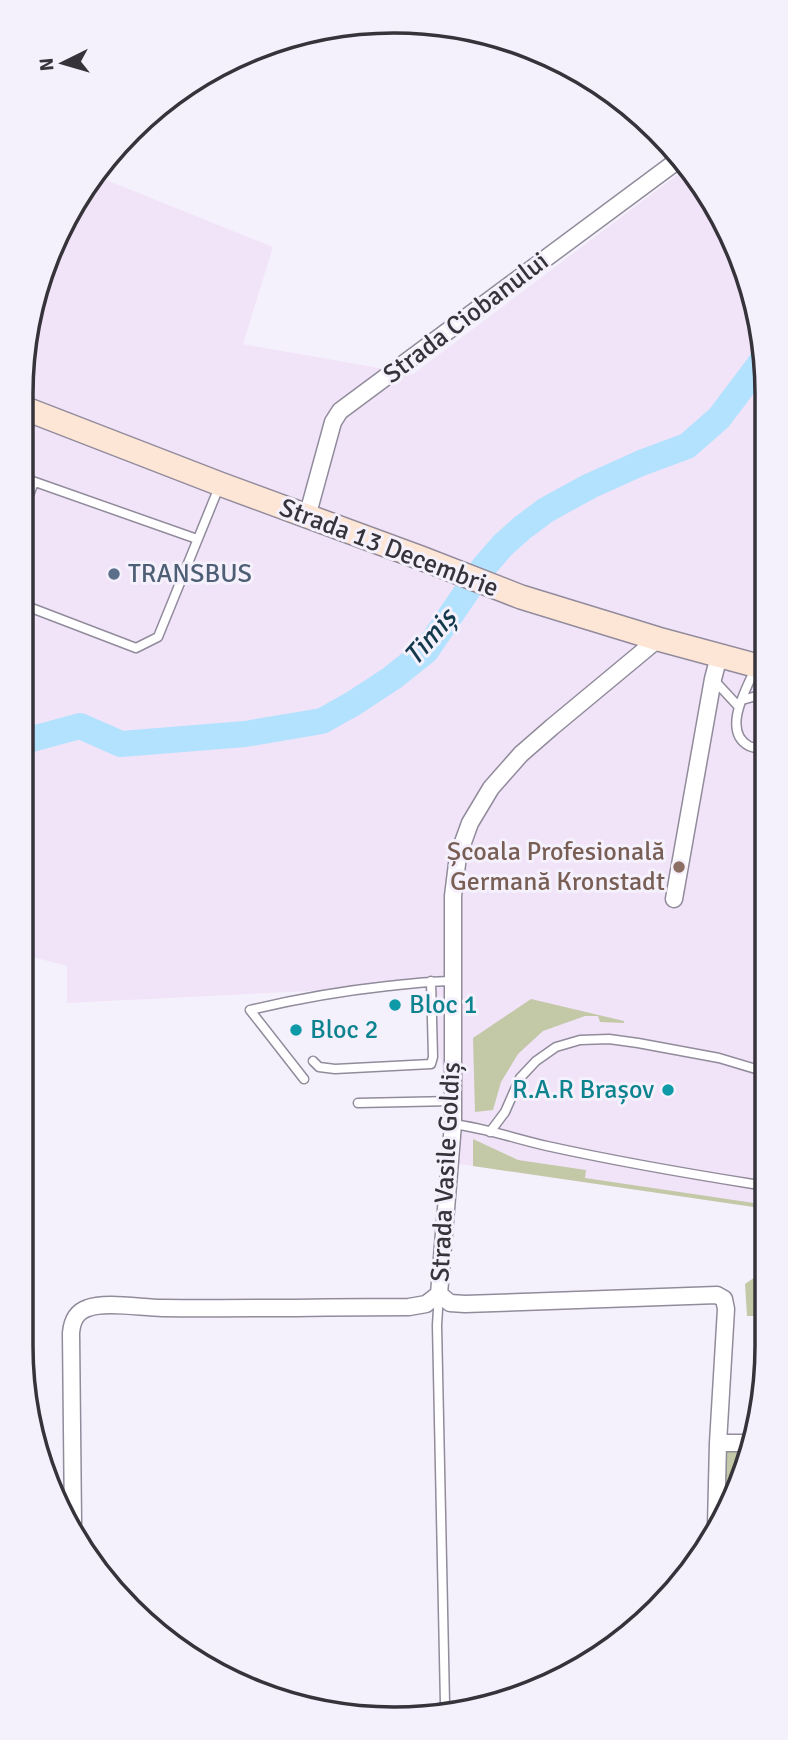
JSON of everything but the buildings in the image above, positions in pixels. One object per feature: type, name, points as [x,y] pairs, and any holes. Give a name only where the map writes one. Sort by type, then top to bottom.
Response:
[{"type":"main road","name":"Strada 13 Decembrie","points":[[33,412],[522,597],[755,665]]},
{"type":"street","name":"Strada Ciobanului","points":[[307,517],[333,422],[340,411],[672,165]]},
{"type":"street","name":"Strada Vasile Goldiș","points":[[74,1512],[71,1333],[78,1313],[101,1306],[409,1307],[426,1304],[439,1294],[453,1124],[453,896],[458,856],[470,823],[491,788],[521,754],[658,639]]},
{"type":"street","points":[[674,899],[719,656]]},
{"type":"street","points":[[439,1294],[450,1303],[465,1304],[717,1295],[724,1299],[726,1309],[716,1509]]},
{"type":"street","points":[[718,1443],[741,1443]]},
{"type":"lane","points":[[34,482],[197,539]]},
{"type":"lane","points":[[33,609],[136,648],[158,637],[220,484]]},
{"type":"lane","points":[[755,678],[736,717],[740,737],[747,745],[755,748]]},
{"type":"lane","points":[[713,679],[740,704]]},
{"type":"lane","points":[[740,704],[755,698]]},
{"type":"lane","points":[[313,1061],[319,1067],[335,1069],[431,1063],[431,981]]},
{"type":"lane","points":[[304,1079],[250,1010],[301,998],[355,990],[453,981]]},
{"type":"lane","points":[[433,1039],[453,1038]]},
{"type":"lane","points":[[490,1132],[505,1112],[520,1078],[536,1061],[556,1047],[580,1040],[609,1038],[719,1058],[755,1069]]},
{"type":"lane","points":[[358,1102],[453,1101]]},
{"type":"lane","points":[[453,1124],[545,1146],[671,1171],[755,1184]]},
{"type":"lane","points":[[439,1294],[445,1703]]},
{"type":"shaded area","points":[[679,173],[718,234],[736,278],[748,324],[755,394],[755,1207],[459,1164],[435,1028],[433,985],[67,1003],[67,966],[33,957],[34,370],[40,324],[52,278],[70,234],[94,194],[104,179],[273,247],[243,344],[413,374]]},
{"type":"green space","points":[[531,999],[624,1021],[624,1023],[600,1022],[598,1016],[585,1016],[543,1031],[518,1054],[501,1082],[493,1110],[475,1112],[473,1038]]},
{"type":"green space","points":[[473,1139],[518,1160],[586,1170],[585,1178],[755,1203],[755,1207],[473,1166]]},
{"type":"green space","points":[[755,1277],[755,1316],[747,1316],[745,1284]]},
{"type":"green space","points":[[723,1448],[739,1449],[736,1462],[723,1494]]},
{"type":"waterway","name":"Timiș","points":[[33,739],[80,726],[121,744],[245,734],[322,721],[392,678],[426,651],[483,568],[522,528],[546,510],[590,486],[687,446],[719,418],[754,372]]},
{"type":"place","name":"TRANSBUS","points":[[114,574]]},
{"type":"place","name":"Școala Profesională Germană Kronstadt","points":[[679,867]]},
{"type":"place","name":"Bloc 1","points":[[395,1005]]},
{"type":"place","name":"Bloc 2","points":[[296,1030]]},
{"type":"place","name":"R.A.R Brașov","points":[[668,1090]]}]
